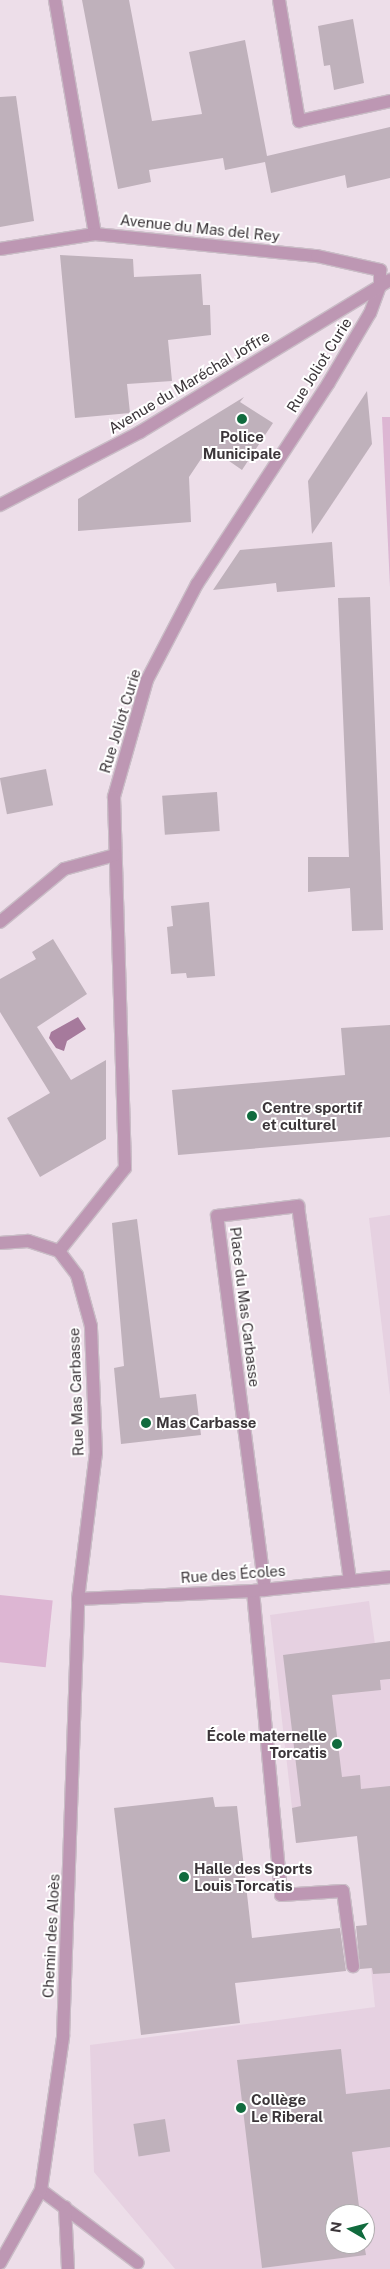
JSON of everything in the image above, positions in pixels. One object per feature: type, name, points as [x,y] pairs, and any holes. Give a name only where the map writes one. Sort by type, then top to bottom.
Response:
[{"type":"street","points":[[55,0],[95,234]]},
{"type":"street","points":[[279,0],[299,121],[390,101]]},
{"type":"street","name":"Avenue du Mas del Rey","points":[[0,249],[95,234],[317,256],[380,270],[385,283]]},
{"type":"street","name":"Avenue du Maréchal Joffre","points":[[0,505],[140,432],[385,283]]},
{"type":"street","name":"Rue Joliot Curie","points":[[59,1251],[125,1168],[114,855],[114,797],[147,680],[197,584],[328,384],[370,313],[385,283]]},
{"type":"street","points":[[0,922],[64,869],[114,855]]},
{"type":"street","name":"Place du Mas Carbasse","points":[[259,1591],[217,1216],[298,1206],[350,1580]]},
{"type":"street","points":[[0,1243],[28,1241],[59,1251]]},
{"type":"street","name":"Rue Mas Carbasse","points":[[59,1251],[77,1275],[91,1326],[96,1452],[78,1599]]},
{"type":"street","name":"Rue des Écoles","points":[[78,1599],[259,1591],[390,1576]]},
{"type":"street","points":[[259,1591],[281,1895],[343,1891],[353,1966]]},
{"type":"street","name":"Chemin des Aloès","points":[[0,2263],[41,2190],[63,2037],[78,1599]]},
{"type":"street","points":[[41,2190],[138,2263]]},
{"type":"street","points":[[65,2207],[68,2269]]},
{"type":"shaded area","points":[[382,417],[390,417],[390,587]]},
{"type":"shaded area","points":[[78,1017],[86,1029],[67,1041],[64,1051],[56,1048],[49,1038],[51,1032]]},
{"type":"shaded area","points":[[390,1215],[390,1396],[369,1218]]},
{"type":"shaded area","points":[[0,1595],[53,1601],[46,1667],[0,1662]]},
{"type":"shaded area","name":"Collège Le Riberal","points":[[369,1601],[380,1680],[390,1679],[390,2269],[175,2269],[94,2172],[90,2045],[375,2007],[357,1836],[296,1843],[270,1615]]},
{"type":"building","points":[[82,0],[129,0],[152,121],[202,114],[189,52],[245,40],[267,156],[390,127],[390,178],[347,188],[345,175],[271,193],[265,162],[225,170],[223,158],[149,170],[151,182],[118,189]]},
{"type":"building","points":[[353,19],[364,83],[334,90],[330,65],[324,66],[318,26]]},
{"type":"building","points":[[16,96],[34,221],[0,227],[0,97]]},
{"type":"building","points":[[60,255],[133,259],[134,277],[201,274],[203,305],[210,305],[211,335],[168,340],[172,381],[127,384],[130,413],[75,418]]},
{"type":"building","points":[[367,391],[372,444],[312,534],[308,481]]},
{"type":"building","points":[[244,397],[240,402],[273,423],[242,470],[209,447],[189,477],[191,522],[78,531],[78,499]]},
{"type":"building","points":[[332,542],[335,587],[277,592],[276,583],[213,590],[240,550]]},
{"type":"building","points":[[370,597],[383,930],[352,931],[350,888],[308,892],[308,857],[349,857],[338,598]]},
{"type":"building","points":[[46,769],[53,805],[7,814],[0,778]]},
{"type":"building","points":[[217,792],[220,831],[165,835],[162,796]]},
{"type":"building","points":[[209,902],[215,976],[187,978],[186,973],[171,974],[167,927],[173,926],[171,906]]},
{"type":"building","points":[[53,939],[87,994],[37,1027],[71,1080],[106,1060],[106,1139],[40,1177],[7,1118],[50,1093],[0,1012],[0,979],[36,959],[32,952]]},
{"type":"building","name":"Centre sportif et culturel","points":[[390,1025],[390,1137],[178,1155],[172,1090],[345,1075],[341,1028]]},
{"type":"building","points":[[137,1219],[160,1398],[196,1394],[201,1435],[121,1444],[114,1368],[124,1366],[112,1223]]},
{"type":"building","name":"École maternelle Torcatis","points":[[390,1641],[390,1679],[380,1680],[381,1690],[332,1695],[342,1777],[360,1775],[361,1789],[390,1786],[390,1973],[373,1974],[372,1968],[360,1969],[356,1926],[367,1925],[357,1836],[296,1843],[292,1808],[301,1806],[283,1655]]},
{"type":"building","name":"Halle des Sports Louis Torcatis","points":[[213,1797],[215,1807],[237,1806],[252,1938],[340,1928],[346,1971],[235,1983],[240,2023],[141,2035],[114,1808]]},
{"type":"building","points":[[341,2049],[346,2094],[390,2089],[390,2147],[352,2152],[359,2204],[325,2204],[325,2254],[366,2255],[262,2268],[237,2060]]},
{"type":"building","points":[[165,2119],[170,2152],[139,2157],[133,2124]]},
{"type":"place","name":"Police Municipale","points":[[242,419]]},
{"type":"place","name":"Centre sportif et culturel","points":[[252,1116]]},
{"type":"place","name":"Mas Carbasse","points":[[146,1423]]},
{"type":"place","name":"École maternelle Torcatis","points":[[337,1744]]},
{"type":"place","name":"Halle des Sports Louis Torcatis","points":[[184,1877]]},
{"type":"place","name":"Collège Le Riberal","points":[[241,2108]]}]
